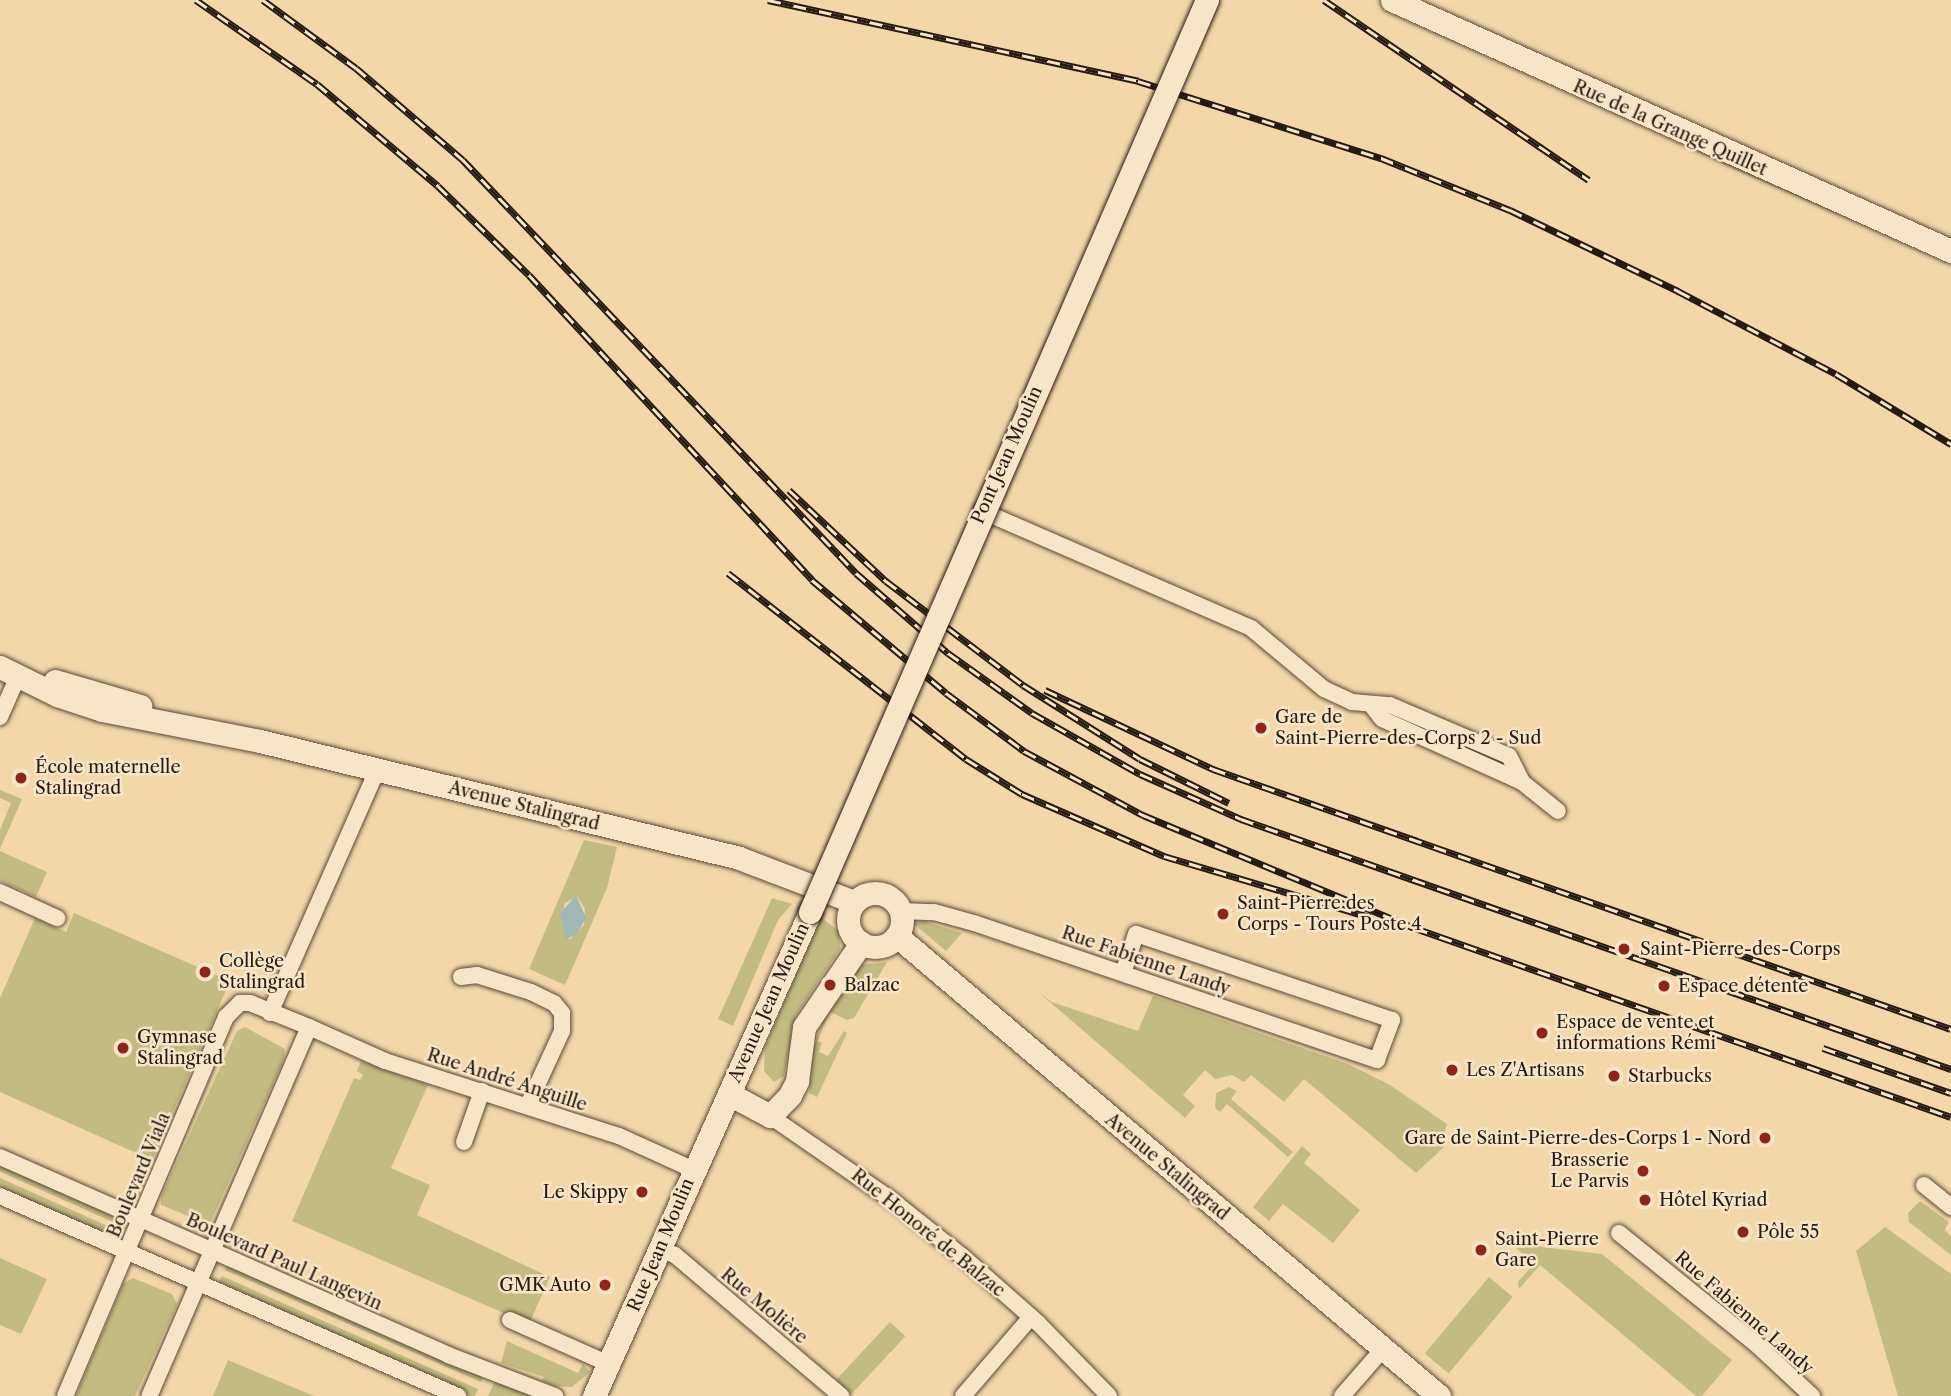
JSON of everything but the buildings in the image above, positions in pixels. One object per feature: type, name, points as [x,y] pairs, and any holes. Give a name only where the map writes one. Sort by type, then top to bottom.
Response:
[{"type":"street","name":"Pont Jean Moulin","points":[[810,912],[982,511],[1207,0]]},
{"type":"street","name":"Rue de la Grange Quillet","points":[[1392,0],[1951,251]]},
{"type":"street","points":[[982,511],[1251,628],[1324,689],[1372,706],[1390,705],[1509,756],[1522,782],[1558,811]]},
{"type":"street","points":[[0,717],[9,671]]},
{"type":"street","name":"Avenue Stalingrad","points":[[9,671],[106,694],[188,725],[738,858],[854,902]]},
{"type":"street","points":[[270,1013],[377,770]]},
{"type":"street","points":[[0,892],[57,918]]},
{"type":"street","points":[[868,894],[884,894],[900,911],[897,936],[876,947],[861,943],[848,920],[854,902],[868,894]]},
{"type":"street","name":"Rue Fabienne Landy","points":[[900,911],[934,912],[1377,1060],[1392,1020],[1136,934],[1123,973]]},
{"type":"street","name":"Avenue Jean Moulin","points":[[729,1094],[810,912]]},
{"type":"street","name":"Avenue Stalingrad","points":[[897,936],[1439,1396]]},
{"type":"street","points":[[770,1115],[794,1090],[798,1044],[808,1017],[861,943]]},
{"type":"street","points":[[461,978],[477,975],[531,992],[554,1003],[562,1013],[562,1031],[528,1105]]},
{"type":"street","name":"Boulevard Viala","points":[[65,1396],[232,1008],[250,1003],[309,1027]]},
{"type":"street","points":[[149,1396],[201,1282],[309,1027]]},
{"type":"street","name":"Rue André Anguille","points":[[309,1027],[385,1061],[619,1136],[694,1170]]},
{"type":"street","points":[[464,1142],[482,1091]]},
{"type":"street","name":"Rue Honoré de Balzac","points":[[729,1094],[770,1115],[889,1198],[1031,1317],[1109,1396]]},
{"type":"street","name":"Rue Jean Moulin","points":[[594,1396],[729,1094]]},
{"type":"street","name":"Boulevard Paul Langevin","points":[[0,1157],[448,1355],[555,1396]]},
{"type":"street","points":[[1924,1185],[1951,1207]]},
{"type":"street","points":[[0,1196],[458,1396]]},
{"type":"street","name":"Rue Fabienne Landy","points":[[1619,1233],[1755,1343],[1770,1362],[1812,1396]]},
{"type":"street","name":"Rue Molière","points":[[660,1249],[675,1255],[841,1396]]},
{"type":"street","points":[[963,1396],[1031,1317]]},
{"type":"street","points":[[509,1320],[609,1363]]},
{"type":"street","points":[[1342,1396],[1383,1349]]},
{"type":"shaded area","points":[[1677,140],[1951,258],[1951,263],[1718,162]]},
{"type":"shaded area","points":[[0,790],[22,799],[0,849],[0,830],[11,803],[0,798]]},
{"type":"shaded area","points":[[584,840],[617,847],[607,888],[565,985],[529,969]],"holes":[[[577,896],[585,909],[584,925],[569,940],[564,904]]]},
{"type":"shaded area","points":[[0,851],[47,872],[36,897],[0,881]]},
{"type":"shaded area","points":[[772,898],[792,904],[778,920],[733,1026],[718,1019]]},
{"type":"shaded area","points":[[74,913],[230,981],[152,1160],[0,1092],[0,998],[35,918],[66,932]]},
{"type":"shaded area","points":[[820,917],[839,931],[840,949],[796,1015],[784,1076],[774,1082],[764,1071],[765,1048]]},
{"type":"shaded area","points":[[923,921],[962,933],[946,951],[914,924]]},
{"type":"shaded area","points":[[887,962],[854,1018],[847,1020],[830,1012],[817,1041],[822,1043],[819,1052],[828,1056],[844,1031],[847,1033],[817,1097],[809,1093],[810,1061],[824,1016],[860,965]]},
{"type":"shaded area","points":[[1037,991],[1052,1002],[1138,1031],[1153,996],[1348,1064],[1390,1085],[1447,1124],[1441,1144],[1444,1147],[1416,1173],[1304,1079],[1284,1102],[1251,1075],[1244,1082],[1232,1075],[1215,1079],[1205,1070],[1183,1095],[1195,1106],[1185,1118]]},
{"type":"shaded area","points":[[245,1027],[285,1049],[284,1059],[211,1221],[205,1223],[161,1205],[161,1197],[237,1031]]},
{"type":"shaded area","points":[[361,1061],[428,1085],[391,1168],[430,1185],[417,1215],[550,1277],[529,1324],[292,1221],[354,1078],[360,1080],[363,1075],[357,1071]]},
{"type":"shaded area","points":[[1229,1087],[1237,1091],[1231,1099],[1293,1152],[1288,1157],[1227,1104],[1220,1112],[1215,1108],[1216,1093]]},
{"type":"shaded area","points":[[1302,1146],[1311,1154],[1304,1163],[1360,1210],[1333,1243],[1283,1204],[1269,1221],[1253,1207]]},
{"type":"shaded area","points":[[0,1163],[118,1215],[115,1223],[0,1172]]},
{"type":"shaded area","points":[[0,1178],[113,1228],[110,1237],[0,1188]]},
{"type":"shaded area","points":[[1920,1201],[1949,1222],[1945,1229],[1951,1237],[1951,1255],[1909,1222],[1908,1213]]},
{"type":"shaded area","points":[[1885,1227],[1951,1274],[1951,1396],[1898,1396],[1856,1251]]},
{"type":"shaded area","points":[[1525,1245],[1602,1254],[1732,1360],[1702,1396],[1696,1396],[1540,1265],[1519,1289],[1518,1282],[1534,1264],[1516,1248]]},
{"type":"shaded area","points":[[0,1258],[47,1279],[21,1334],[0,1325]]},
{"type":"shaded area","points":[[227,1264],[486,1371],[481,1382],[225,1270]]},
{"type":"shaded area","points":[[222,1276],[478,1389],[475,1396],[466,1396],[219,1282]]},
{"type":"shaded area","points":[[1489,1277],[1513,1297],[1448,1374],[1425,1354]]},
{"type":"shaded area","points":[[133,1278],[172,1294],[177,1304],[135,1396],[76,1396],[123,1284]]},
{"type":"shaded area","points":[[890,1322],[905,1336],[851,1394],[836,1380]]},
{"type":"shaded area","points":[[507,1341],[578,1373],[583,1364],[590,1372],[572,1387],[553,1386],[542,1381],[544,1377],[501,1363]]},
{"type":"shaded area","points":[[228,1360],[314,1396],[213,1396]]},
{"type":"shaded area","points":[[496,1379],[530,1393],[531,1396],[488,1396]]},
{"type":"water","points":[[576,895],[586,918],[576,935],[565,939],[560,914]]},
{"type":"railway","points":[[196,0],[317,84],[438,186],[529,275],[812,580],[946,693],[1024,751],[1143,815],[1415,928],[1951,1117]]},
{"type":"railway","points":[[263,0],[356,68],[463,160],[856,573],[948,653],[1032,713],[1140,774],[1241,819],[1951,1069]]},
{"type":"railway","points":[[768,0],[1138,81],[1381,158],[1510,210],[1678,291],[1836,374],[1951,444]]},
{"type":"railway","points":[[1324,0],[1589,180]]},
{"type":"railway","points":[[789,490],[886,581],[1023,685],[1140,759],[1229,803]]},
{"type":"railway","points":[[728,573],[966,759],[1022,794],[1164,856],[1370,917]]},
{"type":"railway","points":[[1045,690],[1213,769],[1951,1029]]},
{"type":"railway","points":[[1823,1048],[1951,1093]]},
{"type":"place","name":"Gare de Saint-Pierre-des-Corps 2 - Sud","points":[[1261,728]]},
{"type":"place","name":"École maternelle Stalingrad","points":[[21,778]]},
{"type":"place","name":"Saint-Pierre des Corps - Tours Poste 4","points":[[1223,914]]},
{"type":"place","name":"Saint-Pierre-des-Corps","points":[[1624,949]]},
{"type":"place","name":"Collège Stalingrad","points":[[205,972]]},
{"type":"place","name":"Balzac","points":[[830,985]]},
{"type":"place","name":"Espace détente","points":[[1664,986]]},
{"type":"place","name":"Espace de vente et informations Rémi","points":[[1542,1033]]},
{"type":"place","name":"Gymnase Stalingrad","points":[[123,1048]]},
{"type":"place","name":"Les Z'Artisans","points":[[1452,1070]]},
{"type":"place","name":"Starbucks","points":[[1614,1076]]},
{"type":"place","name":"Gare de Saint-Pierre-des-Corps 1 - Nord","points":[[1765,1138]]},
{"type":"place","name":"Brasserie Le Parvis","points":[[1643,1171]]},
{"type":"place","name":"Le Skippy","points":[[642,1192]]},
{"type":"place","name":"Hôtel Kyriad","points":[[1645,1200]]},
{"type":"place","name":"Pôle 55","points":[[1743,1232]]},
{"type":"place","name":"Saint-Pierre Gare","points":[[1481,1250]]},
{"type":"place","name":"GMK Auto","points":[[605,1285]]}]
